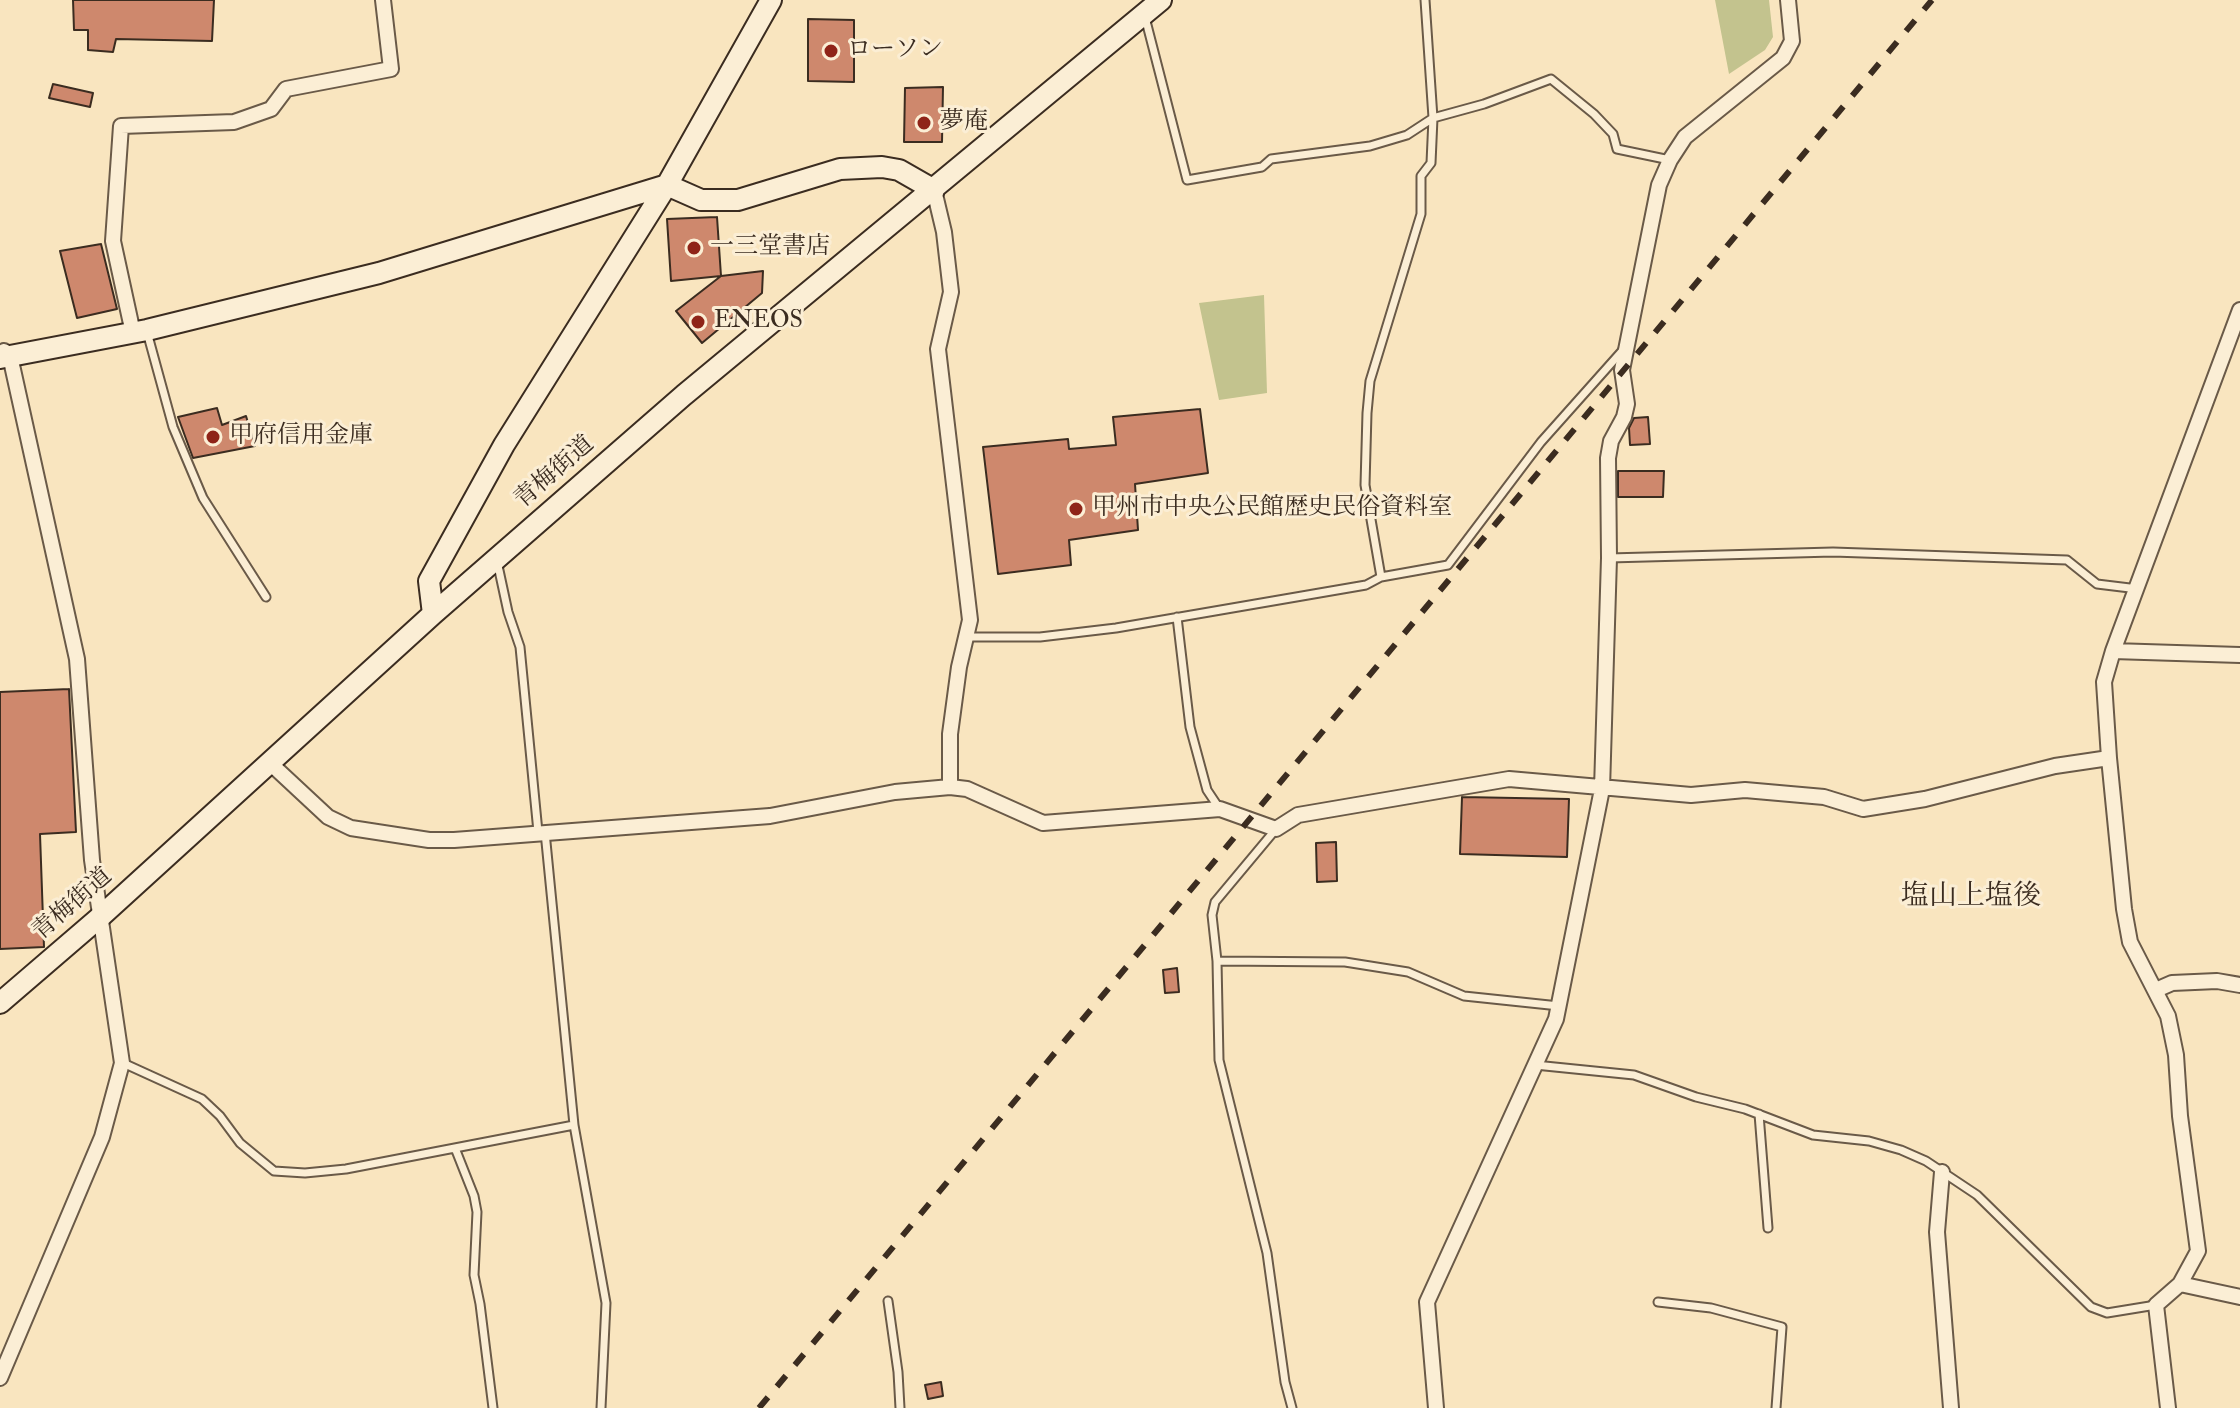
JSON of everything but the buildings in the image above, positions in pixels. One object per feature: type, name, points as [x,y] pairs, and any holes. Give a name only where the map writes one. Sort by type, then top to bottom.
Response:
[{"type":"street","points":[[140,332],[113,241],[121,126],[234,122],[271,109],[286,89],[391,69],[383,0]]},
{"type":"street","points":[[433,614],[429,581],[504,445],[667,185],[771,0]]},
{"type":"street","name":"青梅街道","points":[[3,996],[100,917],[433,614],[684,395],[1161,0]]},
{"type":"street","points":[[1436,1408],[1427,1302],[1556,1019],[1602,789],[1609,558],[1608,458],[1611,441],[1624,417],[1627,404],[1622,370],[1659,185],[1685,137],[1783,58],[1792,41],[1788,0]]},
{"type":"street","points":[[0,1378],[102,1137],[122,1063],[92,860],[77,659],[3,354],[140,332],[379,273],[667,185],[701,200],[738,200],[840,169],[882,167],[899,170],[934,190],[944,232],[951,292],[938,349],[970,620],[959,667],[950,734],[950,787]]},
{"type":"street","points":[[2168,1408],[2156,1305],[2180,1284],[2198,1251],[2180,1116],[2176,1055],[2168,1016],[2130,942],[2124,909],[2104,682],[2113,651],[2237,328],[2240,310]]},
{"type":"street","points":[[2113,651],[2240,655]]},
{"type":"street","points":[[270,763],[328,817],[351,828],[429,840],[770,816],[895,792],[950,787],[967,789],[1043,823],[1220,809],[1276,829],[1298,815],[1509,779],[1691,795],[1745,790],[1824,797],[1863,809],[1925,799],[2055,766],[2109,758]]},
{"type":"street","points":[[2156,990],[2172,983],[2217,981],[2240,985]]},
{"type":"street","points":[[1942,1172],[1937,1232],[1951,1408]]},
{"type":"street","points":[[2180,1284],[2240,1297]]},
{"type":"lane","points":[[1381,577],[1365,485],[1367,413],[1370,381],[1421,214],[1421,176],[1431,163],[1433,118],[1425,0]]},
{"type":"lane","points":[[1144,13],[1187,180],[1262,167],[1271,159],[1370,146],[1407,135],[1433,118],[1484,104],[1551,79],[1613,134],[1617,149],[1670,160]]},
{"type":"lane","points":[[140,332],[173,427],[203,498],[266,597]]},
{"type":"lane","points":[[967,637],[1040,637],[1116,628],[1366,585],[1381,577],[1448,565],[1541,442],[1627,345]]},
{"type":"lane","points":[[1609,558],[1833,552],[2067,560],[2097,584],[2138,589]]},
{"type":"lane","points":[[497,559],[508,612],[520,647],[574,1125],[606,1303],[601,1408]]},
{"type":"lane","points":[[1177,617],[1190,727],[1207,790],[1220,809]]},
{"type":"lane","points":[[1276,829],[1215,902],[1212,915],[1217,961],[1219,1060],[1267,1253],[1285,1382],[1292,1408]]},
{"type":"lane","points":[[1217,961],[1345,962],[1408,972],[1464,996],[1559,1006]]},
{"type":"lane","points":[[122,1063],[202,1099],[220,1116],[240,1143],[274,1171],[305,1173],[346,1169],[574,1125]]},
{"type":"lane","points":[[1535,1065],[1634,1075],[1696,1097],[1759,1114],[1813,1135],[1869,1141],[1901,1150],[1977,1195],[2091,1307],[2107,1313],[2156,1305]]},
{"type":"lane","points":[[1759,1114],[1768,1228]]},
{"type":"lane","points":[[455,1148],[477,1212],[474,1275],[493,1408]]},
{"type":"lane","points":[[888,1301],[900,1408]]},
{"type":"lane","points":[[1658,1302],[1711,1308],[1782,1327],[1776,1408]]},
{"type":"green space","points":[[1715,0],[1769,0],[1773,37],[1765,50],[1729,74]]},
{"type":"green space","points":[[1264,295],[1267,393],[1219,400],[1199,303]]},
{"type":"railway","points":[[759,1408],[1932,0]]},
{"type":"place","name":"ローソン","points":[[831,51]]},
{"type":"place","name":"夢庵","points":[[924,123]]},
{"type":"place","name":"一三堂書店","points":[[694,248]]},
{"type":"place","name":"ENEOS","points":[[698,322]]},
{"type":"place","name":"甲府信用金庫","points":[[213,437]]},
{"type":"place","name":"甲州市中央公民館歴史民俗資料室","points":[[1076,509]]},
{"type":"district","name":"塩山上塩後","points":[[1971,898]]}]
